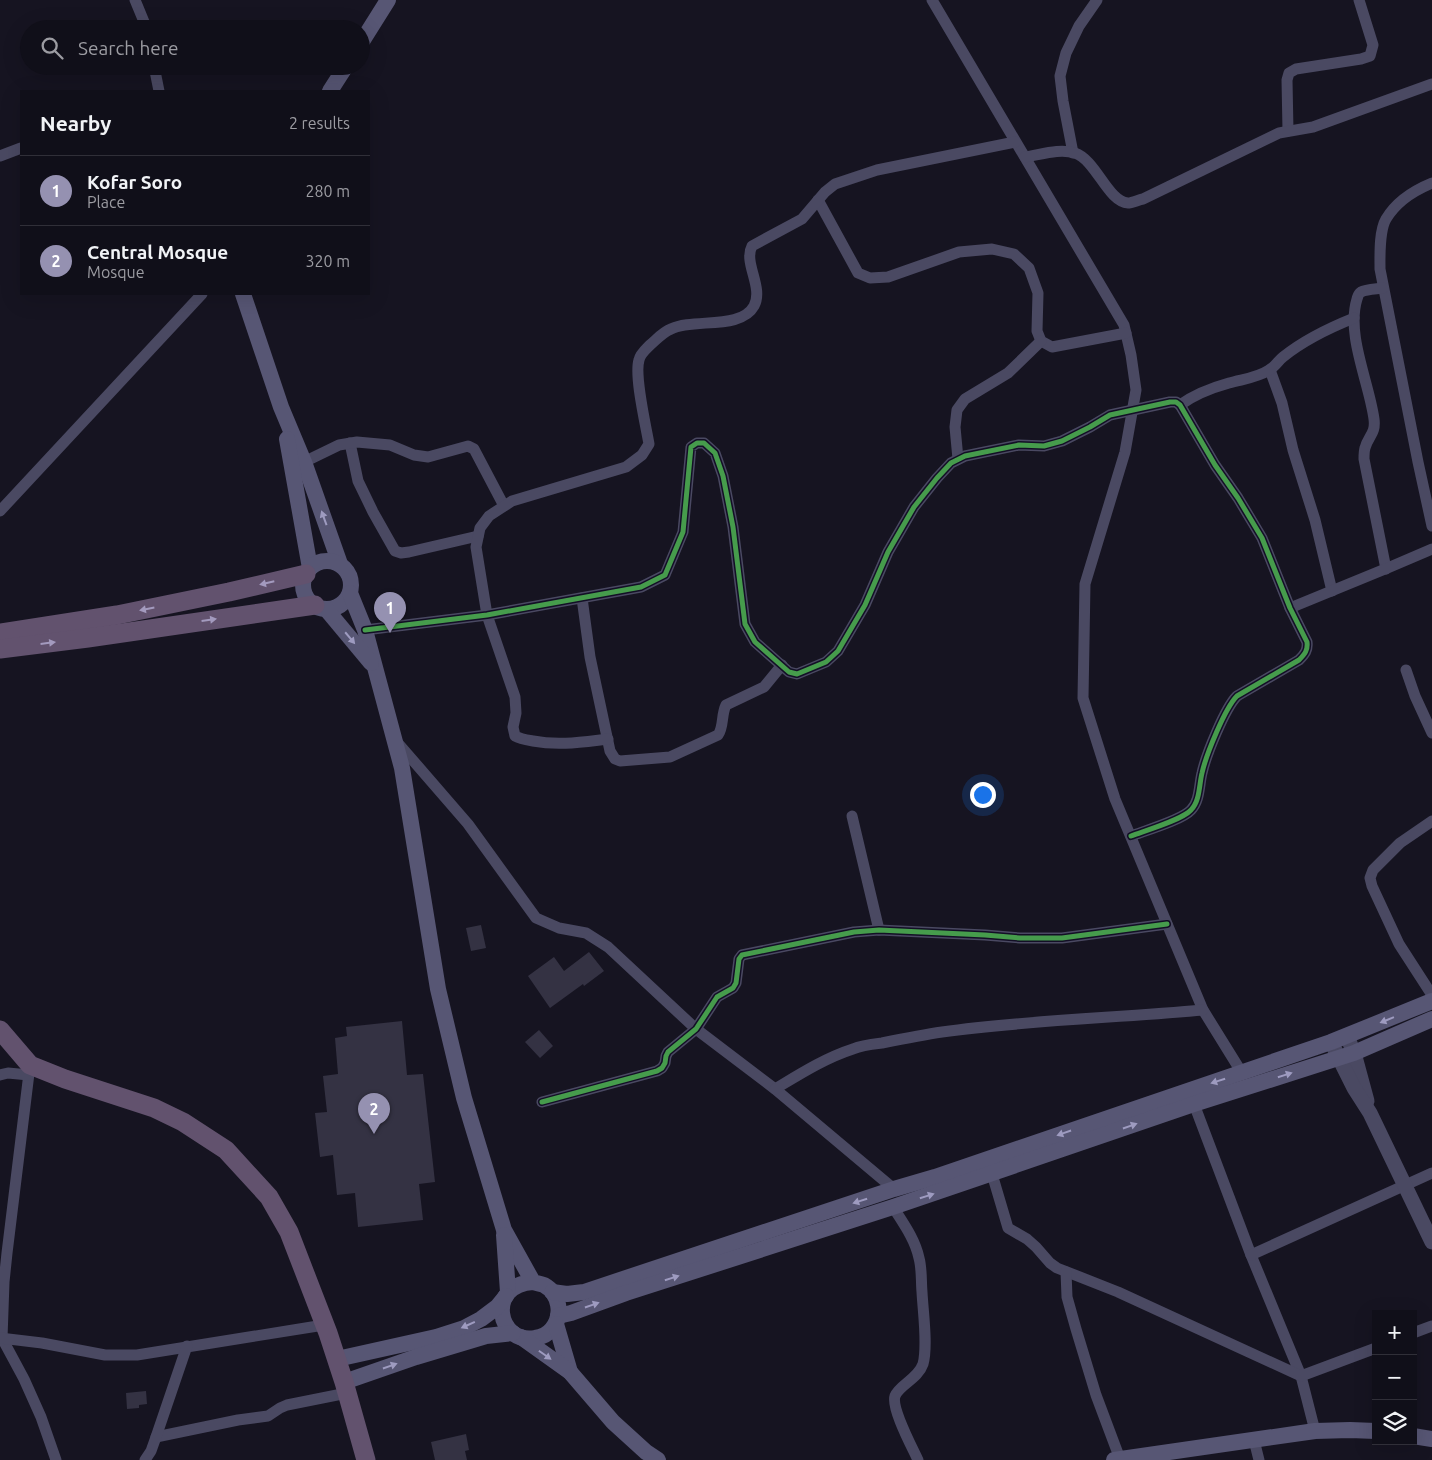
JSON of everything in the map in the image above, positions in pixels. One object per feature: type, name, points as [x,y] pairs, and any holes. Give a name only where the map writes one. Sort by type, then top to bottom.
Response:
[{"type":"highway","points":[[0,633],[117,615],[229,592],[308,571]]},
{"type":"highway","points":[[0,649],[321,607]]},
{"type":"highway","points":[[0,1030],[29,1070],[65,1079],[154,1108],[183,1122],[226,1150],[269,1197],[289,1232],[337,1359],[366,1460]]},
{"type":"main road","points":[[370,29],[388,0]]},
{"type":"main road","points":[[331,90],[340,75]]},
{"type":"main road","points":[[243,295],[281,407],[304,462],[340,564]]},
{"type":"main road","points":[[281,407],[308,571]]},
{"type":"main road","points":[[321,607],[336,607],[345,602],[350,593],[352,585],[350,577],[340,564],[333,561],[317,563],[308,571],[303,583],[305,592],[309,600],[321,607],[374,666]]},
{"type":"main road","points":[[350,593],[365,630],[402,768],[438,989],[464,1098],[504,1230],[533,1282]]},
{"type":"main road","points":[[552,1292],[567,1294],[584,1292],[961,1168],[1331,1042],[1432,1001]]},
{"type":"main road","points":[[346,1387],[416,1357],[486,1336],[498,1333],[531,1339],[541,1337],[549,1332],[557,1320],[626,1293],[893,1207],[1194,1104],[1346,1055],[1432,1020]]},
{"type":"main road","points":[[504,1230],[507,1294],[502,1306],[502,1316],[506,1325],[517,1335],[570,1372],[613,1422],[646,1452],[658,1460]]},
{"type":"main road","points":[[337,1359],[436,1337],[464,1328],[481,1319],[497,1307],[515,1286],[533,1282],[544,1285],[557,1299],[559,1307],[557,1320],[570,1372]]},
{"type":"main road","points":[[1117,1460],[1315,1431],[1372,1431]]},
{"type":"main road","points":[[1417,1437],[1432,1439]]},
{"type":"street","points":[[135,0],[143,20]]},
{"type":"street","points":[[932,0],[1124,325],[1136,390],[1125,452],[1084,584],[1083,698],[1115,799],[1167,924],[1204,1010],[1242,1073]]},
{"type":"street","points":[[1073,153],[1060,76],[1066,53],[1079,26],[1097,0]]},
{"type":"street","points":[[1288,131],[1287,80],[1289,73],[1296,69],[1370,56],[1373,45],[1359,0]]},
{"type":"street","points":[[156,75],[159,90]]},
{"type":"street","points":[[1024,157],[1056,152],[1073,153],[1084,157],[1116,198],[1127,203],[1143,199],[1270,137],[1288,131],[1312,127],[1432,84]]},
{"type":"street","points":[[608,738],[573,744],[543,743],[514,736],[515,696],[487,615],[476,547],[480,528],[489,516],[512,501],[626,467],[642,456],[649,444],[638,378],[639,360],[643,352],[659,336],[672,328],[697,323],[730,321],[746,314],[754,306],[757,293],[750,255],[752,246],[802,220],[825,192],[835,184],[877,170],[1016,142]]},
{"type":"street","points":[[0,156],[20,148]]},
{"type":"street","points":[[1432,182],[1404,198],[1386,219],[1380,242],[1380,269],[1432,526]]},
{"type":"street","points":[[818,200],[858,273],[870,278],[888,277],[959,252],[992,249],[1014,254],[1028,268],[1038,293],[1037,331],[1041,341],[1052,347],[1126,333]]},
{"type":"street","points":[[1384,288],[1361,292],[1358,295],[1354,308],[1354,326],[1374,421],[1374,432],[1365,448],[1364,459],[1386,569]]},
{"type":"street","points":[[0,511],[201,295]]},
{"type":"street","points":[[1180,405],[1194,395],[1228,383],[1255,377],[1270,370],[1283,357],[1306,341],[1332,326],[1354,318]]},
{"type":"street","points":[[958,459],[955,427],[957,410],[965,399],[1008,373],[1041,341]]},
{"type":"street","points":[[1270,370],[1282,402],[1293,450],[1327,564],[1332,591]]},
{"type":"street","points":[[365,630],[487,615],[641,588],[665,575],[683,532],[692,447],[697,444],[704,444],[714,453],[723,476],[733,527],[745,624],[755,642],[789,672],[796,674],[826,662],[838,651],[865,605],[888,552],[914,507],[951,463],[965,456],[1020,445],[1044,446],[1069,437],[1110,415],[1176,402],[1180,405],[1215,465],[1262,538],[1308,648],[1299,660],[1236,696],[1230,702],[1208,754],[1195,804],[1190,812],[1131,836]]},
{"type":"street","points":[[304,462],[339,445],[357,442],[390,445],[414,455],[428,457],[468,446],[474,449],[504,506]]},
{"type":"street","points":[[350,444],[358,481],[395,551],[401,553],[409,552],[478,536]]},
{"type":"street","points":[[1290,608],[1432,549]]},
{"type":"street","points":[[582,598],[590,657],[610,751],[615,759],[620,761],[670,757],[718,735],[721,731],[726,705],[764,687],[782,665]]},
{"type":"street","points":[[1406,670],[1415,696],[1432,733]]},
{"type":"street","points":[[394,738],[468,824],[536,918],[559,928],[586,933],[608,947],[696,1029],[776,1090],[894,1189]]},
{"type":"street","points":[[852,816],[879,930]]},
{"type":"street","points":[[1432,821],[1400,843],[1373,870],[1370,878],[1399,944],[1432,995]]},
{"type":"street","points":[[542,1102],[658,1071],[665,1063],[668,1052],[696,1029],[717,997],[733,988],[736,983],[739,959],[742,955],[854,932],[879,930],[1020,938],[1062,938],[1167,924]]},
{"type":"street","points":[[776,1090],[810,1068],[854,1048],[922,1035],[970,1028],[1058,1020],[1204,1010]]},
{"type":"street","points":[[1347,1036],[1346,1055],[1354,1088],[1370,1113],[1432,1242]]},
{"type":"street","points":[[1331,1042],[1346,1055]]},
{"type":"street","points":[[0,1075],[29,1070],[7,1253],[1,1338],[27,1386],[41,1417],[56,1460]]},
{"type":"street","points":[[1194,1104],[1251,1255],[1301,1376],[1315,1431]]},
{"type":"street","points":[[1251,1255],[1432,1172]]},
{"type":"street","points":[[992,1174],[1008,1228],[1028,1239],[1050,1263],[1066,1272],[1118,1292],[1301,1376],[1372,1349]]},
{"type":"street","points":[[893,1207],[912,1238],[920,1258],[925,1346],[922,1365],[916,1376],[901,1388],[895,1396],[897,1414],[918,1460]]},
{"type":"street","points":[[1066,1272],[1067,1297],[1117,1460]]},
{"type":"street","points":[[1,1338],[104,1355],[137,1355],[324,1325]]},
{"type":"street","points":[[1417,1332],[1432,1326]]},
{"type":"street","points":[[145,1460],[151,1451],[187,1346]]},
{"type":"street","points":[[156,1437],[238,1420],[268,1416],[287,1405],[346,1387]]},
{"type":"street","points":[[1254,1440],[1259,1460]]},
{"type":"building","points":[[481,925],[486,948],[471,951],[466,928]]},
{"type":"building","points":[[589,952],[604,971],[550,1008],[528,976],[554,957],[564,971]]},
{"type":"building","points":[[402,1021],[407,1075],[423,1074],[435,1182],[419,1184],[423,1220],[358,1227],[355,1193],[337,1195],[333,1155],[320,1157],[315,1113],[327,1112],[323,1076],[338,1074],[335,1038],[347,1036],[346,1027]]},
{"type":"building","points":[[539,1030],[553,1046],[540,1058],[525,1042]]},
{"type":"building","points":[[146,1391],[147,1404],[139,1405],[139,1408],[127,1409],[126,1393]]},
{"type":"building","points":[[466,1434],[469,1450],[465,1451],[467,1460],[435,1460],[431,1442]]},
{"type":"cycle path","points":[[365,630],[487,615],[641,587],[665,575],[683,532],[691,447],[697,443],[704,443],[715,453],[723,476],[733,527],[745,624],[755,642],[789,672],[797,674],[826,662],[838,651],[865,605],[888,552],[914,507],[951,463],[965,456],[1019,445],[1044,446],[1062,441],[1110,415],[1176,402],[1180,405],[1215,465],[1262,538],[1290,608],[1307,642],[1307,647],[1299,660],[1237,696],[1232,702],[1204,765],[1198,798],[1191,810],[1171,821],[1131,836]]},
{"type":"cycle path","points":[[542,1102],[657,1071],[662,1068],[668,1052],[696,1029],[717,997],[733,988],[736,983],[739,959],[742,955],[854,932],[879,930],[1020,938],[1062,938],[1167,924]]},
{"type":"place","name":"Kofar Soro","points":[[390,633]]},
{"type":"place","name":"Central Mosque","points":[[374,1134]]}]
